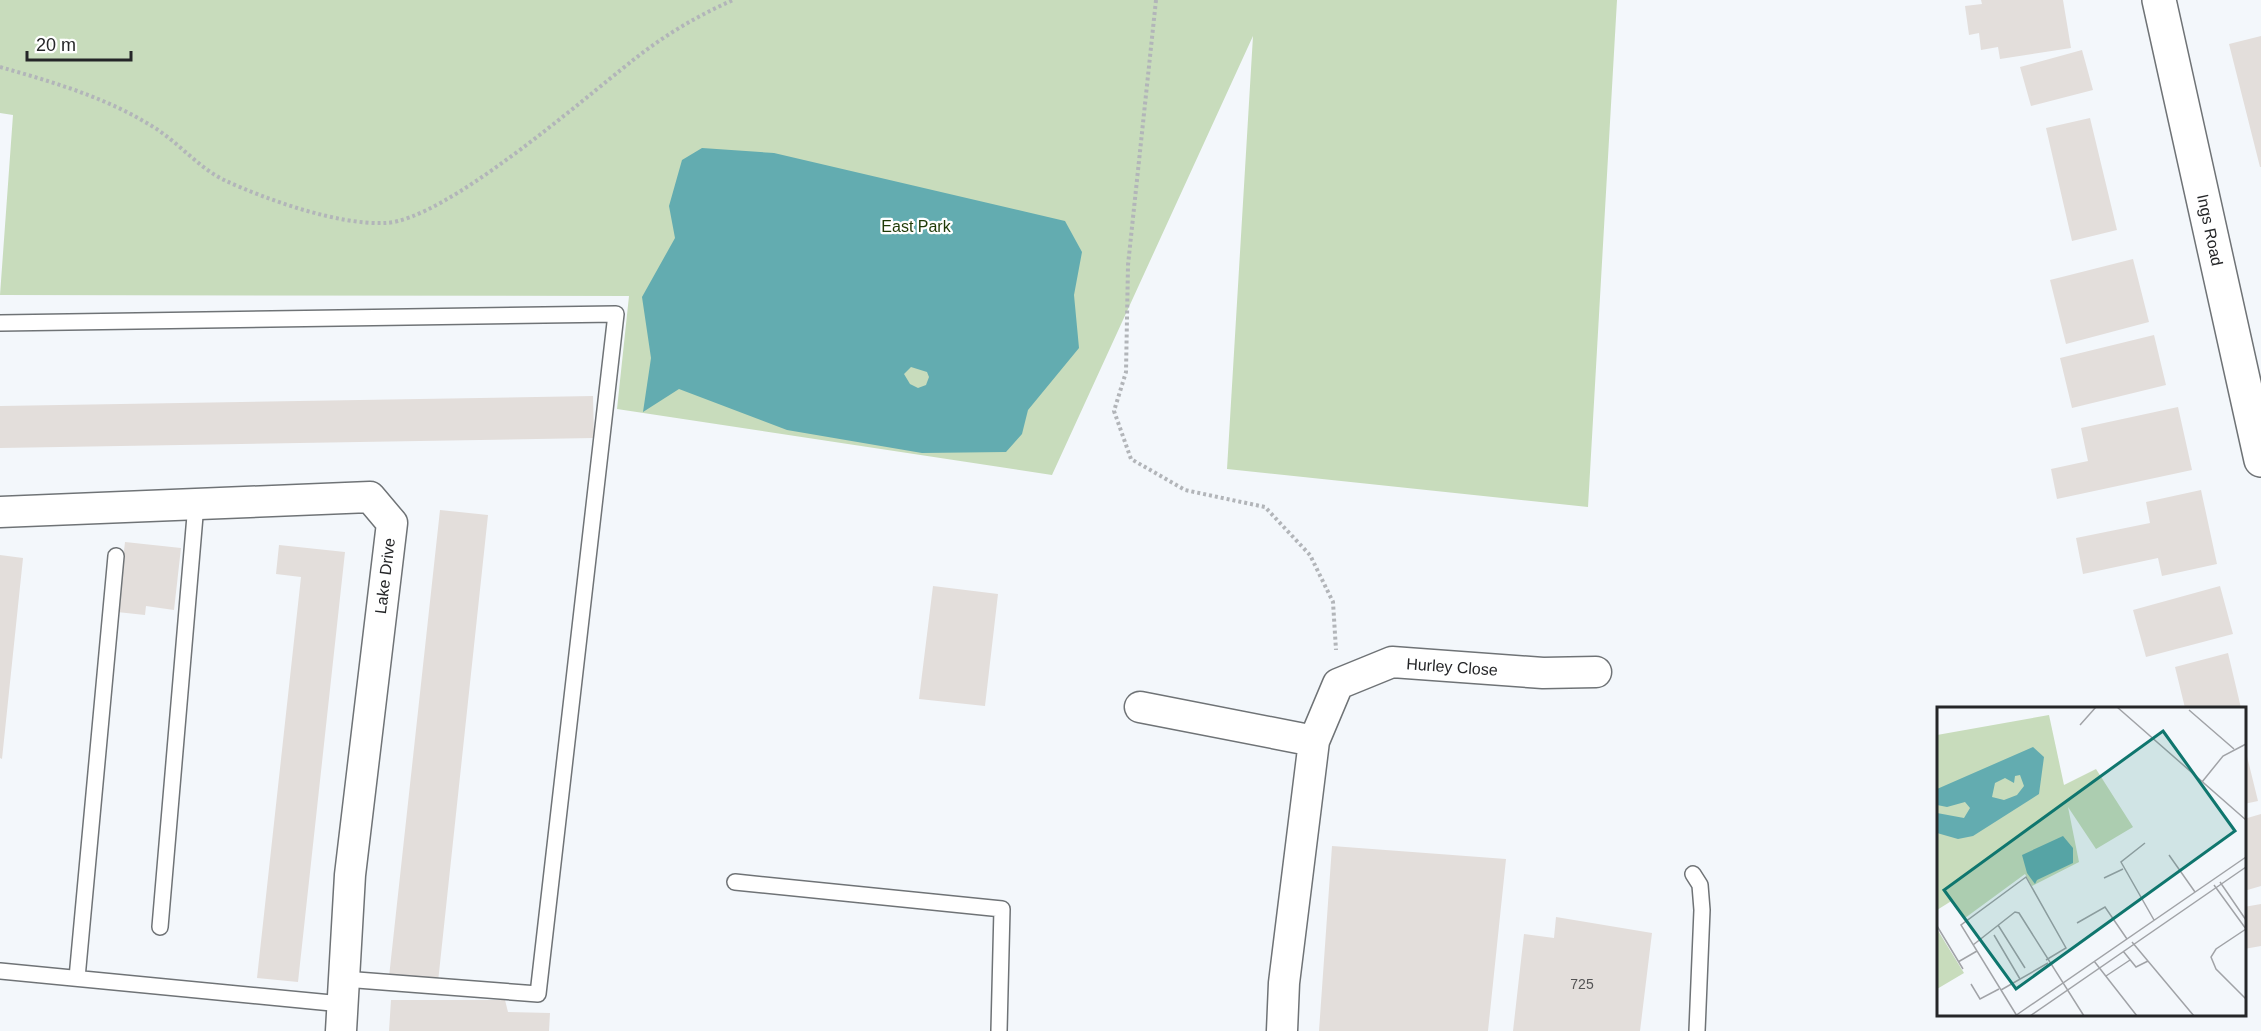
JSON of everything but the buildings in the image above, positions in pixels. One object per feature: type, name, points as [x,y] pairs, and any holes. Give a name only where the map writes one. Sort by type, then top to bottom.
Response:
[{"type":"street","name":"Ings Road","points":[[2159,0],[2261,460]]},
{"type":"street","name":"Lake Drive","points":[[0,512],[370,497],[392,523],[350,875],[342,1005]]},
{"type":"street","name":"Hurley Close","points":[[1338,684],[1392,662],[1543,673],[1596,672]]},
{"type":"street","points":[[1282,1031],[1284,982],[1314,741],[1338,684]]},
{"type":"street","points":[[1140,707],[1314,741]]},
{"type":"lane","points":[[0,323],[616,314],[538,994],[342,1005],[0,971]]},
{"type":"lane","points":[[160,927],[196,504]]},
{"type":"lane","points":[[76,978],[116,556]]},
{"type":"lane","points":[[1693,874],[1700,885],[1702,910],[1697,1031]]},
{"type":"lane","points":[[735,882],[1002,909],[999,1031]]},
{"type":"path","points":[[0,67],[62,84],[111,105],[155,128],[222,179],[327,218],[386,224],[415,216],[443,203],[520,148],[661,40],[733,0]]},
{"type":"path","points":[[1156,0],[1128,265],[1126,372],[1114,411],[1131,459],[1185,490],[1265,507],[1310,555],[1333,602],[1338,684]]},
{"type":"green space","name":"East Park","points":[[0,0],[1617,0],[1588,507],[1227,469],[1253,36],[1052,475],[617,409],[629,296],[0,295],[13,115],[0,113]]},
{"type":"water","points":[[702,148],[774,153],[1065,221],[1082,252],[1074,295],[1079,348],[1028,410],[1022,434],[1006,452],[922,453],[787,430],[679,389],[643,412],[651,358],[642,297],[675,238],[669,206],[682,160]],"holes":[[[911,367],[927,372],[929,377],[926,385],[918,388],[910,384],[904,374]]]}]
